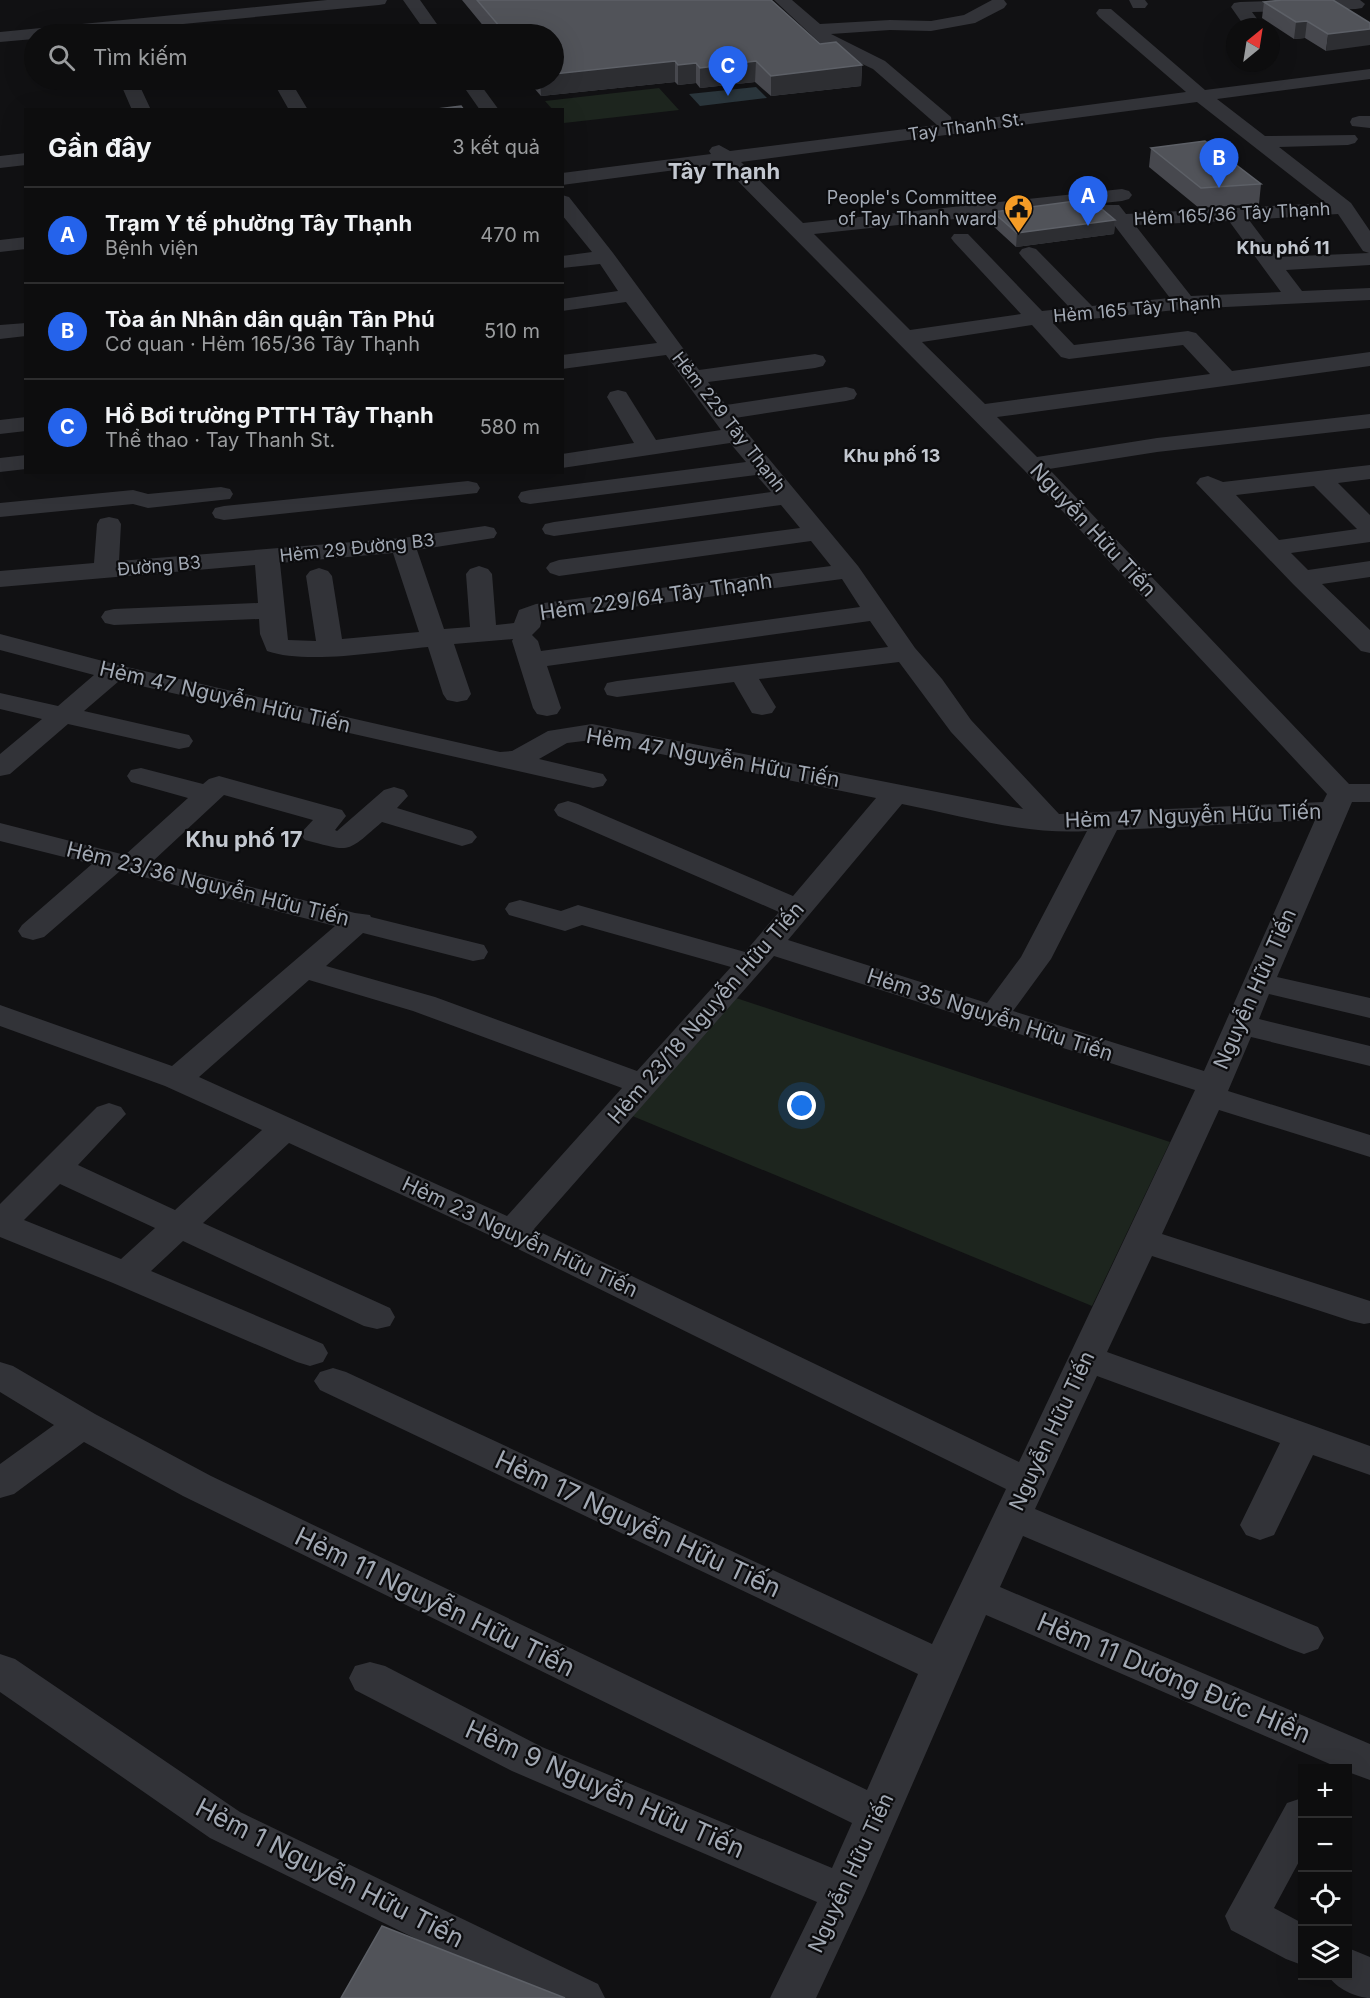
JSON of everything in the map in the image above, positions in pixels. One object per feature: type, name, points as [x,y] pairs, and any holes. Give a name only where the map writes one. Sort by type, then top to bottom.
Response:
[{"type":"street","points":[[156,24],[379,0]]},
{"type":"street","points":[[411,0],[429,24]]},
{"type":"street","points":[[782,0],[828,41],[879,64],[944,121]]},
{"type":"street","points":[[815,30],[897,25],[931,26],[969,20],[998,4]]},
{"type":"street","points":[[1248,18],[1240,7],[1358,6]]},
{"type":"street","points":[[95,9],[101,24]]},
{"type":"street","points":[[1105,13],[1196,91],[1344,207],[1370,247]]},
{"type":"street","points":[[0,37],[24,35]]},
{"type":"street","name":"Tay Thanh St.","points":[[564,170],[723,155],[1370,66]]},
{"type":"street","name":"Tay Thanh St.","points":[[564,179],[944,121],[1196,91],[1370,74]]},
{"type":"street","points":[[133,90],[141,108]]},
{"type":"street","points":[[287,90],[298,108]]},
{"type":"street","points":[[474,90],[485,108]]},
{"type":"street","points":[[1261,142],[1348,139]]},
{"type":"street","name":"Nguyễn Hữu Tiến","points":[[723,155],[1032,465],[1348,799],[1258,982],[1211,1090],[942,1667],[843,1893],[793,1998]]},
{"type":"street","points":[[0,162],[24,159]]},
{"type":"street","points":[[799,230],[1112,196],[1120,220],[1185,303]]},
{"type":"street","name":"Hẻm 229 Tây Thạnh","points":[[564,204],[606,257],[736,435],[849,571],[901,647],[961,726],[1051,822]]},
{"type":"street","name":"Hẻm 165/36 Tây Thạnh","points":[[1120,220],[1344,207]]},
{"type":"street","points":[[1235,215],[1296,297]]},
{"type":"street","points":[[0,237],[24,234]]},
{"type":"street","points":[[962,238],[1069,352],[1188,338],[1226,378]]},
{"type":"street","points":[[0,246],[24,243]]},
{"type":"street","points":[[1029,253],[1087,313]]},
{"type":"street","points":[[564,262],[606,257]]},
{"type":"street","points":[[1272,264],[1370,259]]},
{"type":"street","name":"Hẻm 165 Tây Thạnh","points":[[904,338],[1038,318],[1185,303],[1370,294]]},
{"type":"street","points":[[564,305],[632,295]]},
{"type":"street","points":[[0,332],[24,328]]},
{"type":"street","points":[[564,362],[671,348]]},
{"type":"street","points":[[980,412],[1370,359]]},
{"type":"street","points":[[693,377],[815,361]]},
{"type":"street","points":[[719,413],[846,394]]},
{"type":"street","points":[[618,397],[649,448]]},
{"type":"street","points":[[1032,465],[1156,445],[1370,421]]},
{"type":"street","points":[[0,427],[24,424]]},
{"type":"street","points":[[564,461],[736,435]]},
{"type":"street","points":[[0,465],[24,462]]},
{"type":"street","points":[[530,497],[762,467]]},
{"type":"street","points":[[1365,634],[1302,579],[1213,486],[1370,472]]},
{"type":"street","points":[[1320,478],[1370,529]]},
{"type":"street","points":[[0,510],[134,497],[148,501],[221,493],[468,488]]},
{"type":"street","name":"Đường B3","points":[[0,579],[230,561],[221,493]]},
{"type":"street","points":[[554,529],[788,497]]},
{"type":"street","points":[[106,571],[109,524]]},
{"type":"street","name":"Hẻm 29 Đường B3","points":[[230,561],[403,545],[484,533]]},
{"type":"street","points":[[559,568],[818,533]]},
{"type":"street","points":[[1272,548],[1370,535]]},
{"type":"street","points":[[403,545],[457,694]]},
{"type":"street","name":"Hẻm 229/64 Tây Thạnh","points":[[267,558],[273,634],[279,647],[287,649],[522,630],[527,627],[528,616],[536,612],[849,571]]},
{"type":"street","points":[[1302,579],[1370,569]]},
{"type":"street","points":[[479,574],[484,633]]},
{"type":"street","points":[[319,576],[330,647]]},
{"type":"street","points":[[114,617],[263,611],[270,614]]},
{"type":"street","points":[[532,660],[877,612]]},
{"type":"street","points":[[522,630],[547,708]]},
{"type":"street","name":"Hẻm 47 Nguyễn Hữu Tiến","points":[[0,642],[114,672],[508,760],[525,756],[556,738],[592,732],[897,792],[995,814],[1051,822],[1107,821],[1348,799]]},
{"type":"street","points":[[617,689],[742,673],[901,647]]},
{"type":"street","points":[[4,761],[114,672]]},
{"type":"street","points":[[742,673],[762,707]]},
{"type":"street","points":[[0,701],[179,741]]},
{"type":"street","points":[[508,760],[593,780]]},
{"type":"street","points":[[141,776],[209,795]]},
{"type":"street","points":[[33,931],[219,786],[332,816],[315,834],[343,842],[385,804],[462,837]]},
{"type":"street","name":"Hẻm 23/18 Nguyễn Hữu Tiến","points":[[512,1232],[760,954],[897,792]]},
{"type":"street","points":[[568,810],[799,909]]},
{"type":"street","points":[[993,1017],[1036,959],[1107,821]]},
{"type":"street","name":"Hẻm 23/36 Nguyễn Hữu Tiến","points":[[0,832],[359,921]]},
{"type":"street","name":"Hẻm 35 Nguyễn Hữu Tiến","points":[[519,909],[565,922],[578,914],[760,954],[993,1017],[1370,1146]]},
{"type":"street","points":[[359,921],[473,952]]},
{"type":"street","name":"Hẻm 23/36 Nguyễn Hữu Tiến","points":[[177,1079],[359,921]]},
{"type":"street","points":[[304,969],[424,1004],[644,1085]]},
{"type":"street","points":[[1258,982],[1370,1008]]},
{"type":"street","name":"Hẻm 23 Nguyễn Hữu Tiến","points":[[0,1015],[177,1079],[512,1232],[1022,1499],[1304,1638]]},
{"type":"street","points":[[1239,1024],[1370,1056]]},
{"type":"street","points":[[109,1114],[55,1168],[377,1317]]},
{"type":"street","points":[[126,1274],[285,1128]]},
{"type":"street","name":"Hẻm 17 Nguyễn Hữu Tiến","points":[[55,1168],[0,1224],[126,1274],[942,1667]]},
{"type":"street","points":[[1141,1240],[1364,1312]]},
{"type":"street","points":[[1085,1358],[1370,1461]]},
{"type":"street","name":"Hẻm 11 Nguyễn Hữu Tiến","points":[[0,1375],[82,1424],[197,1486],[878,1815]]},
{"type":"street","points":[[0,1484],[82,1424]]},
{"type":"street","points":[[1260,1525],[1302,1437]]},
{"type":"street","name":"Hẻm 11 Dương Đức Hiền","points":[[977,1594],[1346,1760]]},
{"type":"street","name":"Hẻm 1 Nguyễn Hữu Tiến","points":[[0,1670],[225,1825],[582,1998]]},
{"type":"street","name":"Hẻm 9 Nguyễn Hữu Tiến","points":[[370,1678],[527,1759],[843,1893]]},
{"type":"street","points":[[1298,1943],[1247,1916],[1301,1818]]},
{"type":"street","points":[[1352,1971],[1370,1980]]},
{"type":"shaded area","points":[[756,87],[767,98],[700,106],[689,94]]},
{"type":"shaded area","points":[[659,88],[679,110],[564,123],[564,108],[551,108],[545,101]]},
{"type":"shaded area","points":[[733,997],[1170,1142],[1092,1306],[630,1115]]},
{"type":"building","points":[[477,0],[771,0],[820,44],[836,42],[862,65],[771,76],[756,61],[700,68],[696,63],[678,65],[675,61],[564,73],[564,24],[497,24]]},
{"type":"building","points":[[1333,0],[1370,23],[1370,29],[1328,34],[1307,21],[1296,22],[1264,2]]},
{"type":"building","points":[[1205,141],[1261,184],[1201,188],[1151,148]]},
{"type":"building","points":[[1090,199],[1115,220],[1017,233],[993,212]]},
{"type":"building","points":[[382,1926],[565,1998],[341,1998]]},
{"type":"place","name":"Hồ Bơi trường PTTH Tây Thạnh","points":[[728,96]]},
{"type":"place","name":"Tòa án Nhân dân quận Tân Phú","points":[[1219,188]]},
{"type":"place","name":"Trạm Y tế phường Tây Thạnh","points":[[1088,226]]},
{"type":"place","name":"People's Committee of Tay Thanh ward","points":[[1018,234]]},
{"type":"district","name":"Tây Thạnh","points":[[724,171]]},
{"type":"district","name":"Khu phố 11","points":[[1283,248]]},
{"type":"district","name":"Khu phố 13","points":[[892,456]]},
{"type":"district","name":"Khu phố 17","points":[[244,839]]}]
